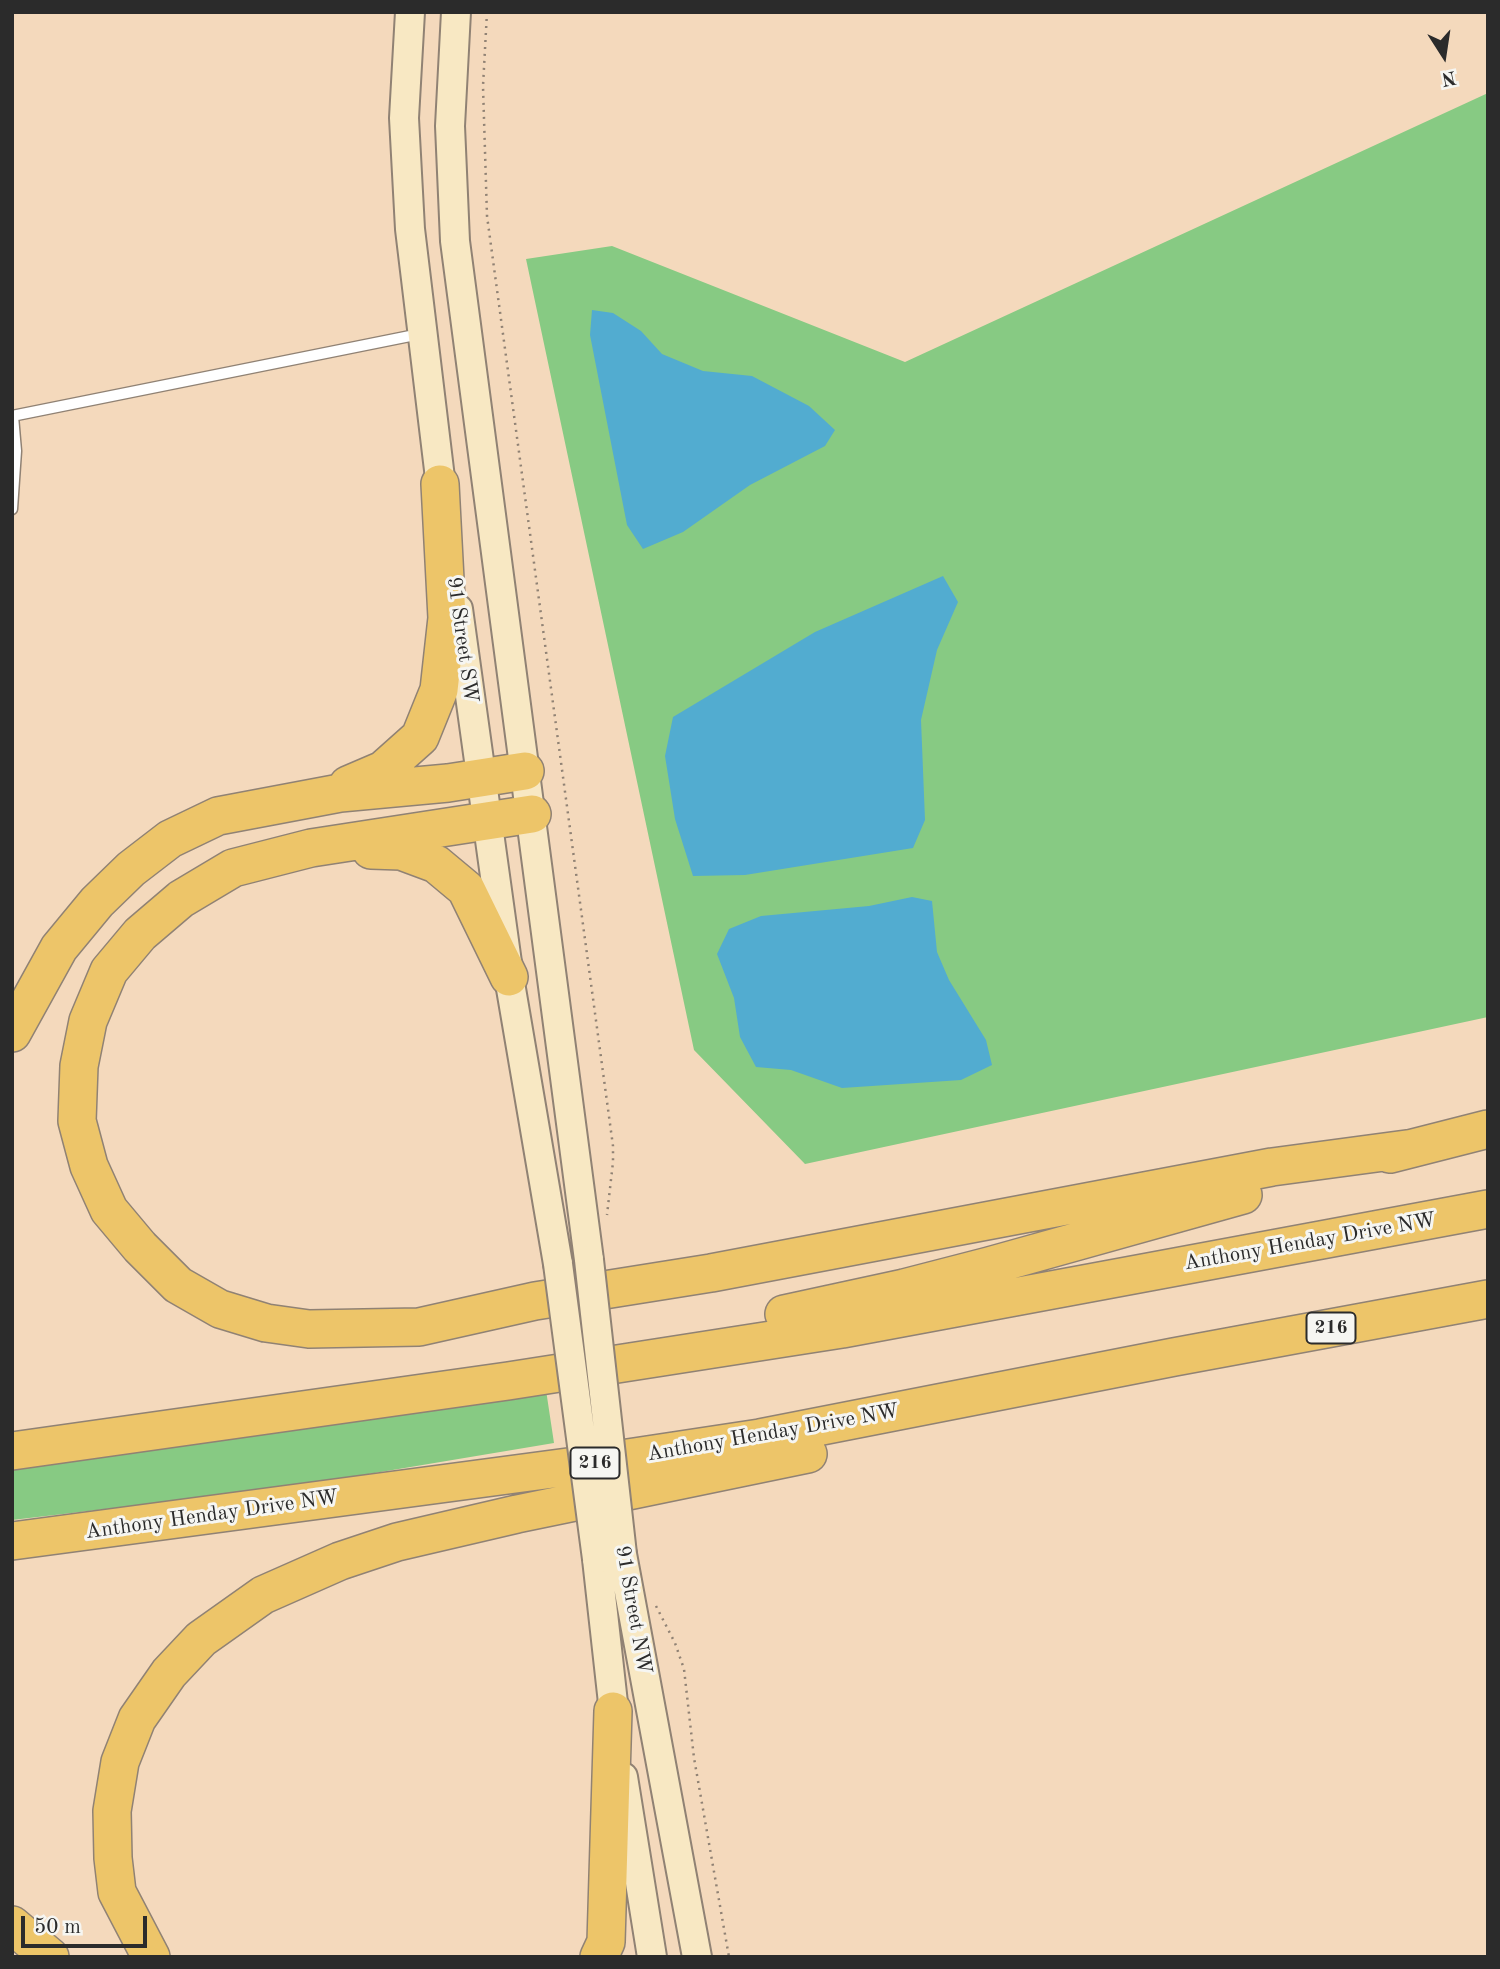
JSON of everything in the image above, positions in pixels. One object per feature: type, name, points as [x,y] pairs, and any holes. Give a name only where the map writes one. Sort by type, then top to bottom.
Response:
[{"type":"highway","points":[[284,804],[350,785],[383,770],[419,737],[439,690],[447,618],[440,484]]},
{"type":"highway","points":[[12,1033],[59,948],[97,902],[131,869],[170,839],[218,816],[340,793],[526,772]]},
{"type":"highway","points":[[532,814],[311,848],[233,868],[181,899],[140,934],[109,971],[88,1021],[79,1066],[77,1121],[89,1166],[109,1210],[140,1247],[178,1285],[220,1309],[266,1323],[309,1329],[419,1326],[535,1301],[711,1273],[1272,1167],[1414,1148]]},
{"type":"highway","points":[[311,848],[401,851],[436,864],[466,888],[509,977]]},
{"type":"highway","points":[[508,1381],[663,1337],[815,1308],[965,1272],[1488,1129]]},
{"type":"highway","name":"Anthony Henday Drive NW","points":[[12,1451],[508,1381],[842,1329],[1488,1209]]},
{"type":"highway","name":"Anthony Henday Drive NW","points":[[12,1541],[554,1469],[760,1438],[1488,1299]]},
{"type":"highway","points":[[151,1957],[135,1931],[117,1892],[112,1811],[120,1762],[137,1719],[169,1673],[201,1639],[263,1595],[340,1561],[397,1542],[575,1502],[1005,1414],[1174,1357]]},
{"type":"highway","points":[[599,1957],[606,1942],[613,1711]]},
{"type":"highway","points":[[12,1925],[50,1957]]},
{"type":"main road","name":"91 Street SW","points":[[410,12],[405,77],[405,159],[422,334],[440,484],[509,977],[558,1264]]},
{"type":"main road","points":[[456,12],[450,126],[455,241],[532,814]]},
{"type":"main road","name":"91 Street NW","points":[[532,814],[589,1260],[610,1556],[613,1711],[652,1957]]},
{"type":"main road","name":"91 Street NW","points":[[558,1264],[610,1556],[697,1957]]},
{"type":"lane","points":[[12,509],[16,451],[13,416],[422,334]]},
{"type":"path","points":[[487,12],[483,86],[487,216],[612,1146],[613,1162],[606,1223]]},
{"type":"path","points":[[654,1602],[681,1657],[694,1758],[729,1957]]},
{"type":"green space","points":[[1488,93],[1488,1017],[805,1164],[694,1050],[526,259],[612,246],[905,362]]},
{"type":"green space","points":[[546,1390],[554,1443],[285,1488],[12,1520],[12,1462]]},
{"type":"water","points":[[592,310],[613,313],[641,331],[662,354],[703,371],[752,376],[809,406],[835,430],[825,446],[750,485],[683,532],[643,549],[627,525],[590,335]]},
{"type":"water","points":[[943,576],[958,602],[937,650],[921,720],[925,820],[913,848],[745,875],[693,876],[675,819],[665,756],[673,717],[815,632]]},
{"type":"water","points":[[912,897],[932,901],[937,952],[949,980],[986,1040],[992,1065],[961,1080],[842,1088],[791,1070],[756,1067],[740,1037],[734,998],[717,954],[729,929],[761,916],[869,906]]}]
